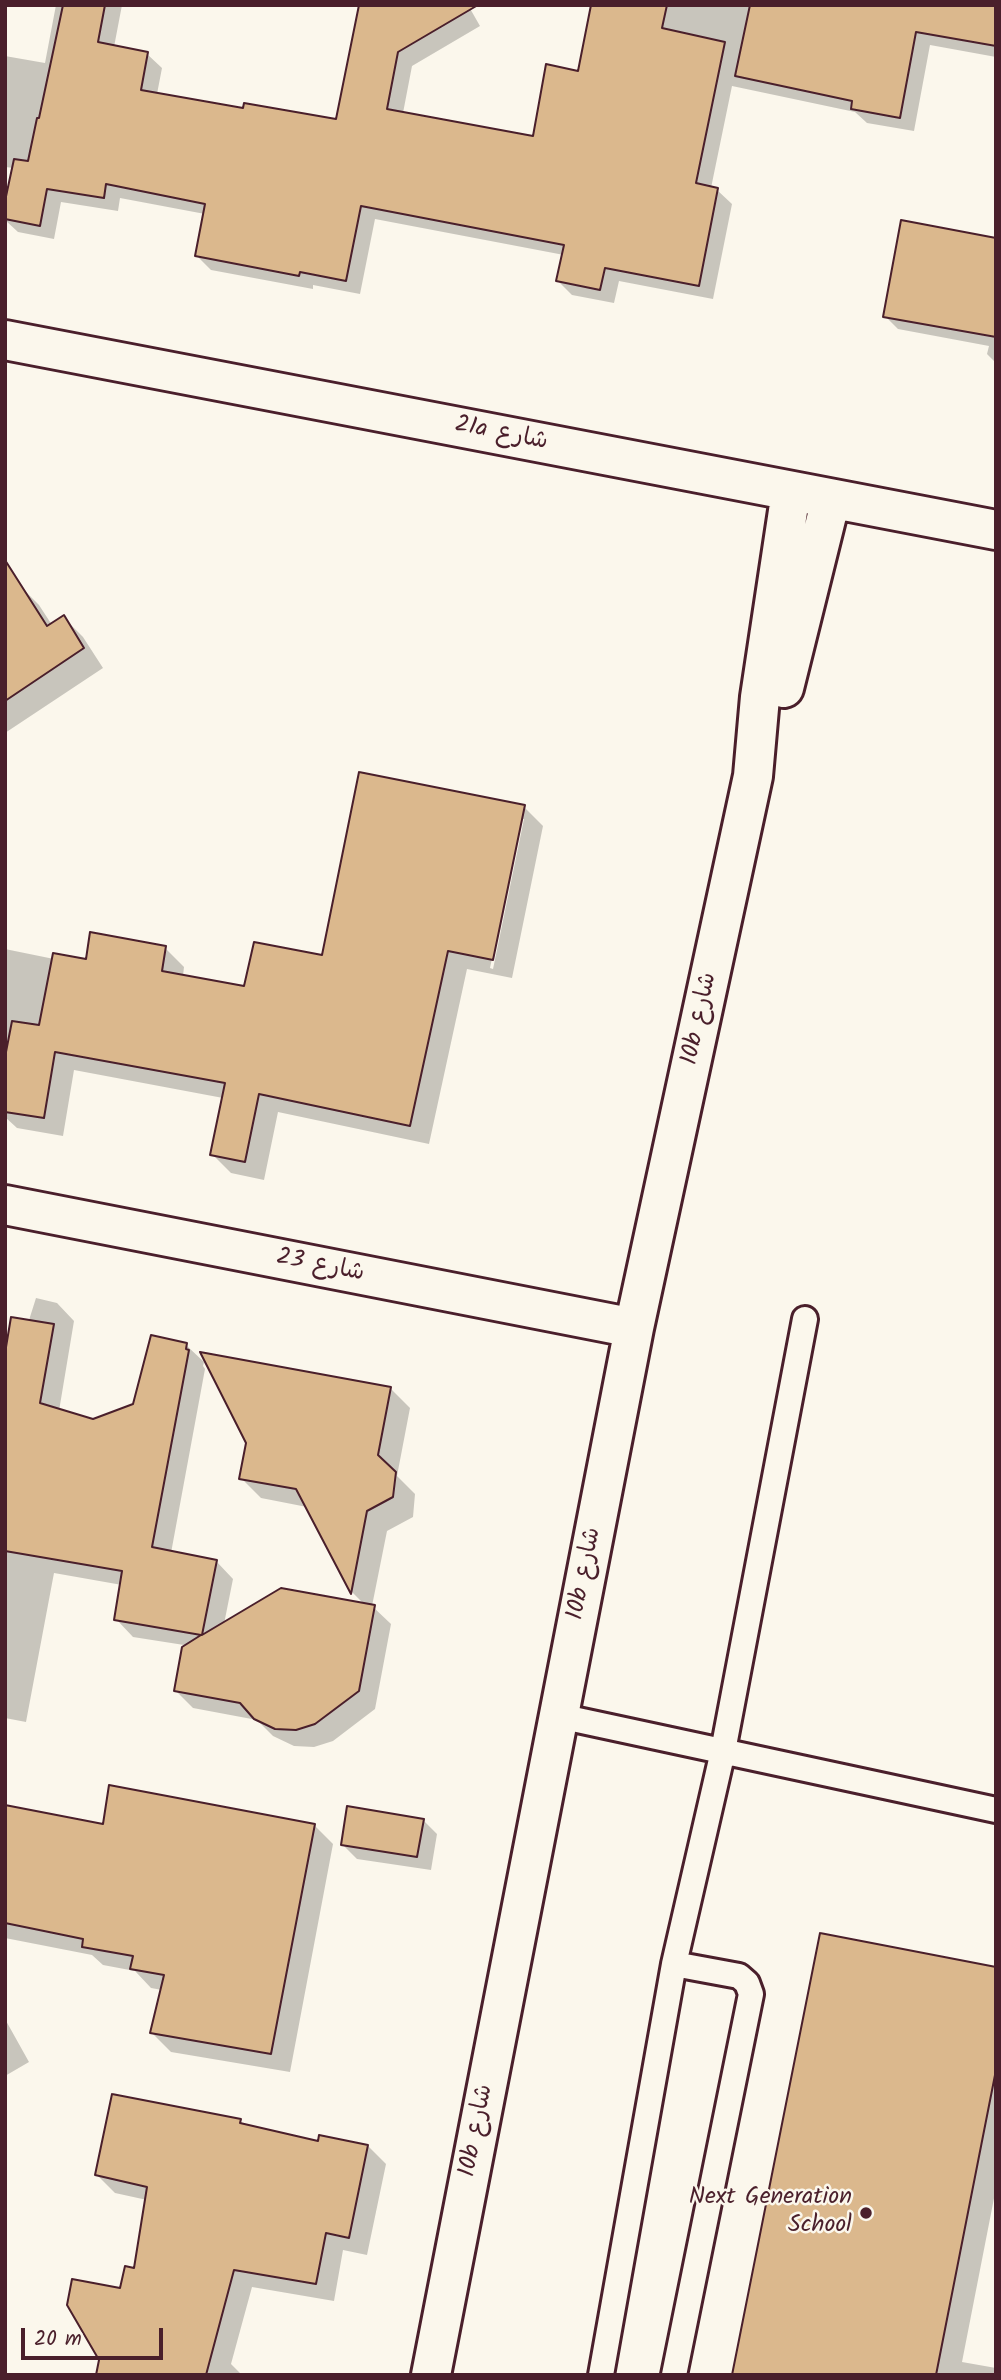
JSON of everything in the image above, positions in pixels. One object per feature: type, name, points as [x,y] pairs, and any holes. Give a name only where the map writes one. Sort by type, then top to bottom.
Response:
[{"type":"street","name":"21a شارع","points":[[5,340],[996,530]]},
{"type":"street","name":"10b شارع","points":[[431,2375],[634,1328],[754,776],[760,697],[791,491]]},
{"type":"street","name":"10b شارع","points":[[754,776],[779,709],[831,499]]},
{"type":"street","name":"شارع 23","points":[[5,1205],[634,1328]]},
{"type":"lane","points":[[601,2375],[674,1964],[723,1751],[805,1319]]},
{"type":"lane","points":[[559,1716],[996,1810]]},
{"type":"lane","points":[[674,1964],[739,1976],[747,1983],[751,1994],[674,2375]]},
{"type":"building","points":[[63,5],[105,5],[98,42],[148,52],[141,90],[243,108],[244,103],[336,119],[359,5],[478,5],[398,52],[387,109],[533,136],[546,64],[578,71],[591,5],[667,5],[662,28],[725,42],[696,183],[718,188],[699,286],[605,268],[600,290],[556,281],[564,245],[361,206],[346,281],[300,272],[299,276],[195,256],[205,204],[106,184],[104,198],[47,189],[40,226],[5,219],[5,201],[14,159],[28,161]]},
{"type":"building","points":[[750,5],[996,5],[996,46],[916,32],[900,118],[851,109],[852,101],[735,76]]},
{"type":"building","points":[[901,220],[996,238],[996,337],[883,317]]},
{"type":"building","points":[[5,560],[47,626],[64,615],[84,648],[5,701]]},
{"type":"building","points":[[359,772],[525,805],[493,960],[448,951],[410,1126],[259,1094],[245,1162],[210,1155],[225,1083],[55,1052],[44,1118],[5,1112],[5,1057],[12,1021],[39,1025],[53,953],[86,959],[90,932],[166,946],[162,971],[244,986],[254,942],[322,955]]},
{"type":"building","points":[[11,1317],[54,1324],[40,1403],[93,1419],[133,1404],[151,1335],[187,1343],[186,1349],[189,1350],[152,1547],[217,1560],[202,1635],[281,1588],[375,1605],[359,1691],[315,1724],[296,1730],[275,1729],[254,1719],[240,1703],[174,1691],[182,1647],[201,1635],[114,1620],[122,1571],[5,1551],[5,1353]]},
{"type":"building","points":[[200,1352],[391,1387],[378,1455],[396,1472],[393,1497],[367,1511],[351,1594],[296,1489],[239,1479],[246,1443]]},
{"type":"building","points":[[109,1785],[315,1824],[271,2054],[150,2033],[164,1975],[130,1969],[133,1956],[82,1947],[83,1939],[5,1923],[5,1805],[103,1824]]},
{"type":"building","points":[[347,1806],[424,1819],[417,1857],[341,1845]]},
{"type":"building","name":"Next Generation School","points":[[820,1933],[996,1967],[996,2070],[936,2375],[732,2375]]},
{"type":"building","points":[[112,2094],[241,2119],[240,2123],[318,2141],[319,2135],[368,2145],[349,2238],[326,2233],[316,2284],[234,2270],[206,2375],[96,2375],[99,2360],[67,2305],[72,2279],[120,2288],[125,2266],[134,2268],[147,2187],[95,2175]]},
{"type":"place","name":"Next Generation School","points":[[866,2213]]}]
